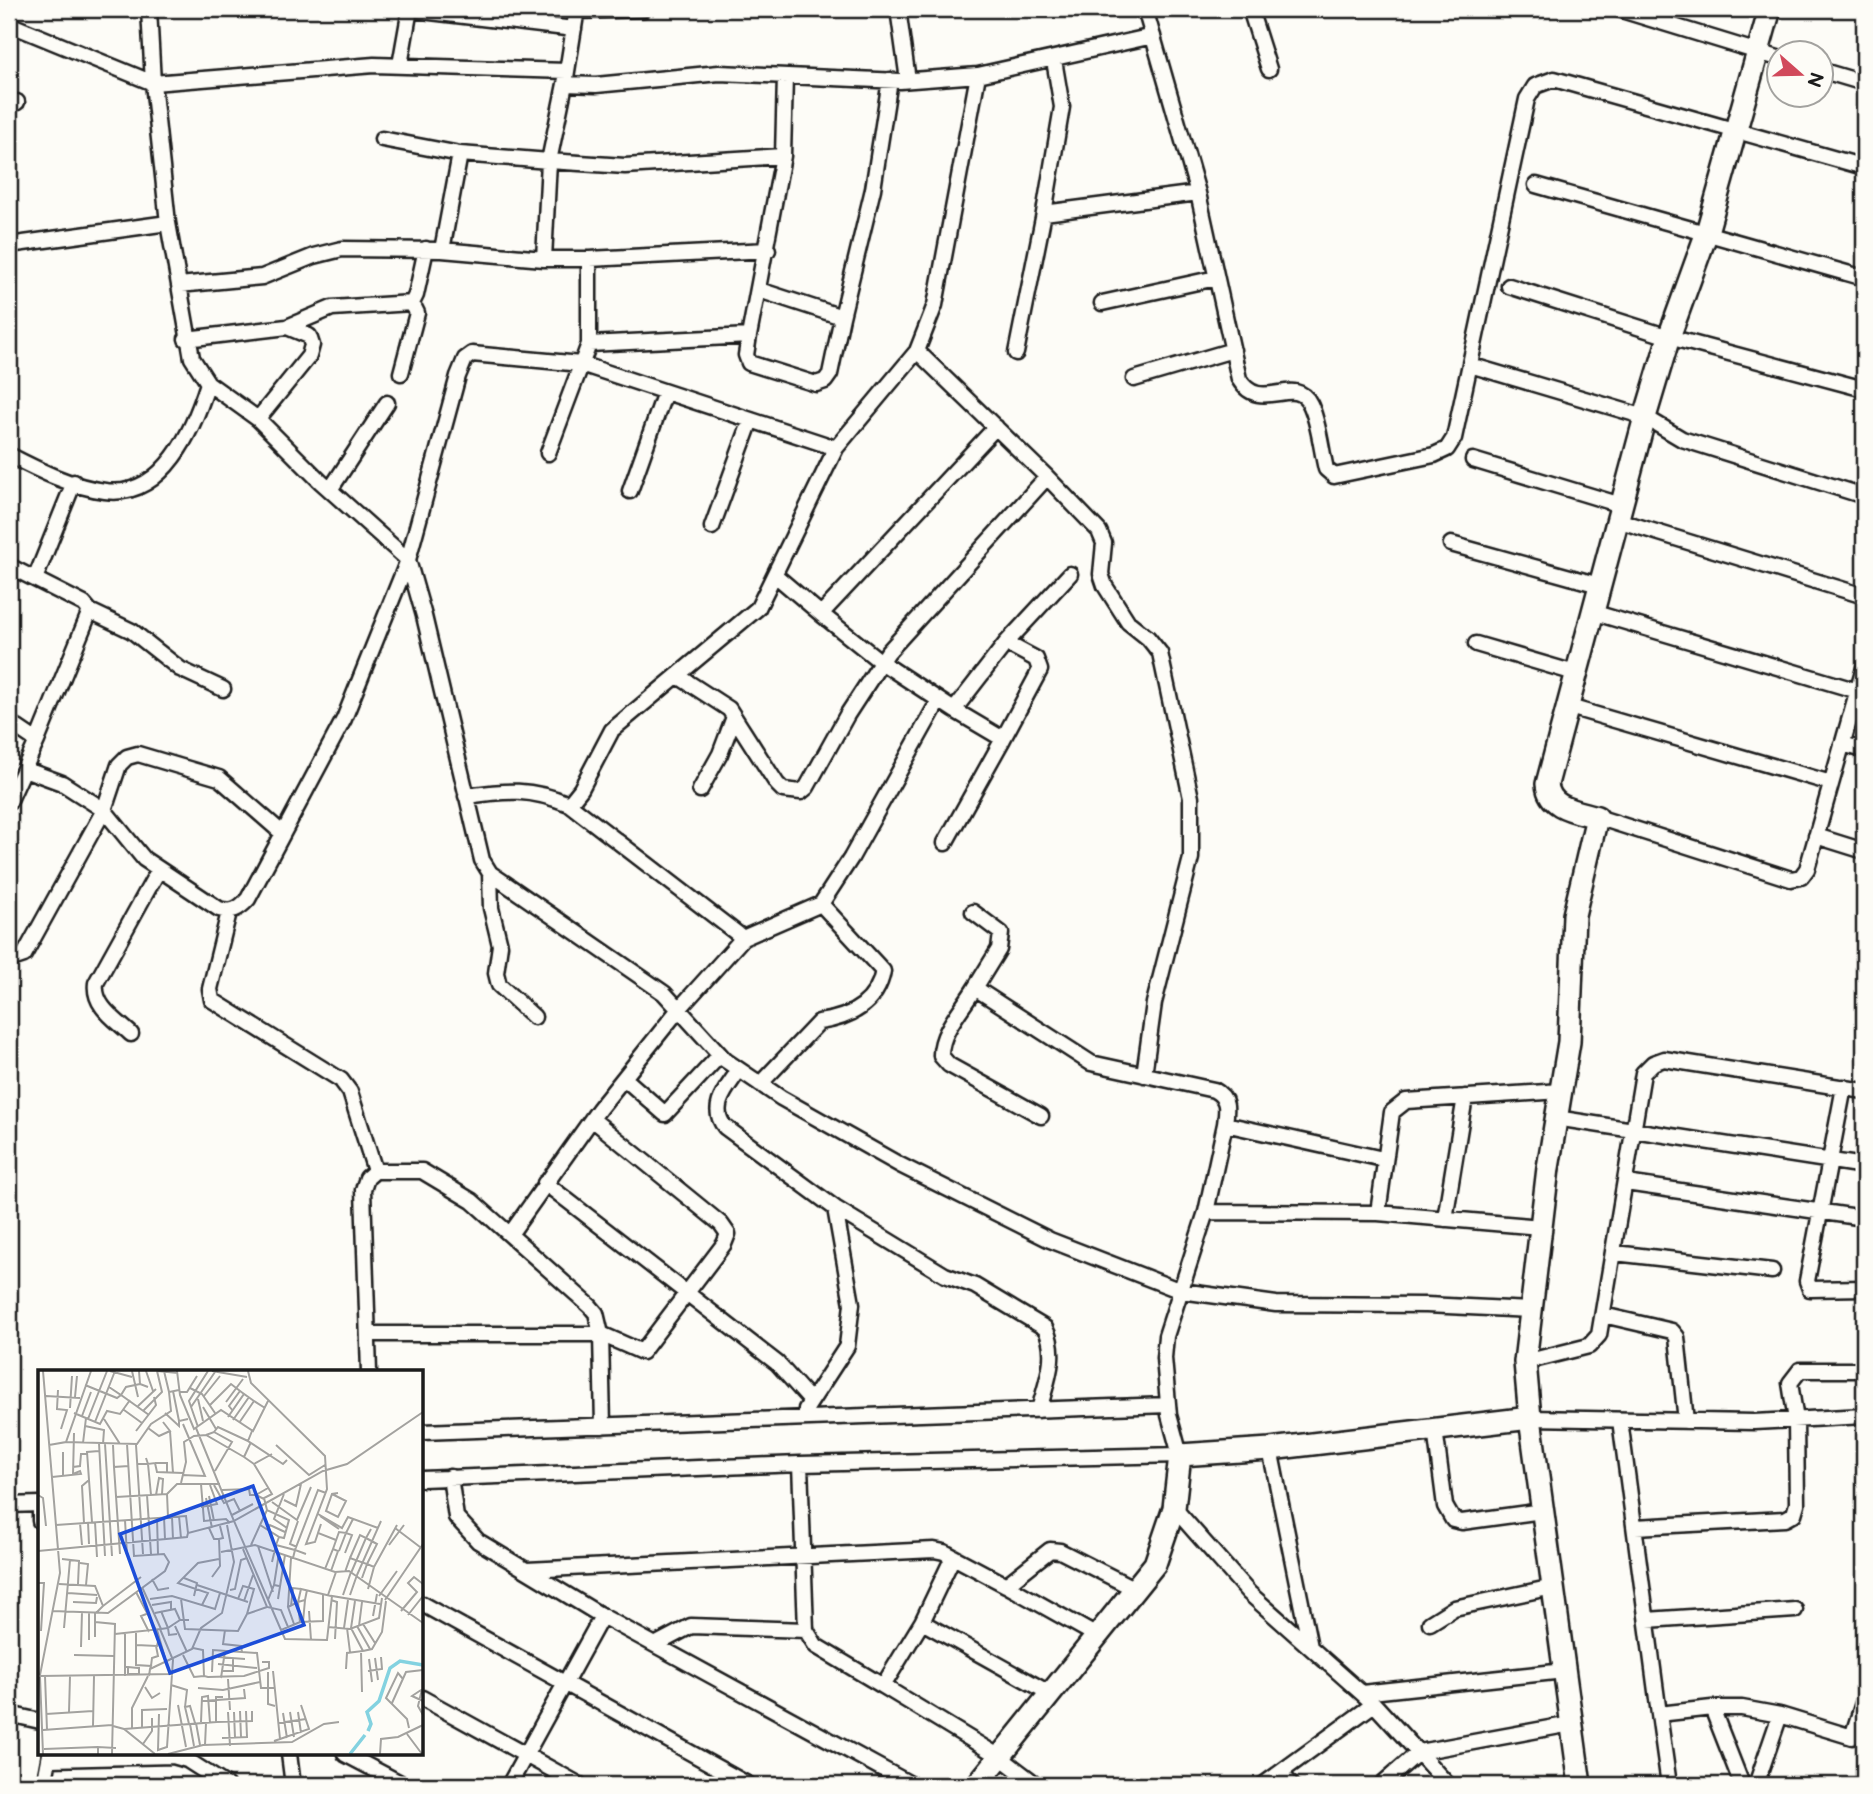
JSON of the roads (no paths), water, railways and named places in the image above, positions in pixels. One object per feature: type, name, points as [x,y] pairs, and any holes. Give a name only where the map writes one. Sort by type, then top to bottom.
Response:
[{"type":"street","points":[[149,9],[153,83],[168,223],[192,358],[208,383],[258,419],[330,490],[408,560],[424,616],[482,860],[490,873],[664,993],[720,1055],[760,1084],[900,1165],[1050,1240],[1181,1291],[1276,1304],[1426,1305],[1531,1310]]},
{"type":"street","points":[[400,65],[407,9],[482,13],[574,29]]},
{"type":"street","points":[[544,260],[549,161],[577,10],[643,9]]},
{"type":"street","points":[[898,9],[908,80]]},
{"type":"street","points":[[1145,9],[1198,193],[1240,379],[1246,391],[1255,395],[1293,391],[1302,395],[1310,404],[1326,469],[1334,476],[1434,455],[1447,449],[1454,438],[1483,290],[1527,99],[1535,86],[1554,79],[1864,167]]},
{"type":"street","points":[[1250,9],[1269,68]]},
{"type":"street","points":[[1618,9],[1764,54]]},
{"type":"street","points":[[1769,38],[1770,9]]},
{"type":"street","points":[[9,24],[153,83],[400,65],[566,78],[596,85],[719,73],[908,80],[978,75],[1153,36]]},
{"type":"street","points":[[1016,353],[1062,107],[1054,60]]},
{"type":"street","points":[[1764,64],[1736,131],[1707,232],[1669,337],[1645,417],[1566,706],[1547,784],[1548,795],[1554,803],[1597,817],[1791,879],[1801,877],[1807,869],[1864,668]]},
{"type":"street","points":[[1834,74],[1864,83]]},
{"type":"street","points":[[569,804],[581,789],[612,730],[758,608],[836,448],[917,351],[935,305],[978,75]]},
{"type":"street","points":[[785,76],[783,156],[768,250],[746,355],[749,363],[816,384],[825,381],[830,374],[873,189],[890,80]]},
{"type":"street","points":[[382,139],[460,154],[625,166],[783,156]]},
{"type":"street","points":[[442,250],[460,154]]},
{"type":"street","points":[[1536,185],[1864,278]]},
{"type":"street","points":[[1044,213],[1198,193]]},
{"type":"street","points":[[9,245],[168,223]]},
{"type":"street","points":[[179,285],[262,277],[314,256],[342,249],[442,250],[544,260],[768,250]]},
{"type":"street","points":[[401,373],[416,313],[412,303],[426,250]]},
{"type":"street","points":[[548,453],[589,344],[589,259]]},
{"type":"street","points":[[1102,303],[1216,278]]},
{"type":"street","points":[[1509,286],[1669,337],[1864,389]]},
{"type":"street","points":[[760,290],[842,317]]},
{"type":"street","points":[[187,339],[287,327],[332,308],[412,303]]},
{"type":"street","points":[[258,419],[309,356],[312,345],[309,336],[287,327]]},
{"type":"street","points":[[589,344],[749,336]]},
{"type":"street","points":[[1134,379],[1233,350]]},
{"type":"street","points":[[917,351],[1099,531],[1104,543],[1101,574],[1105,586],[1128,622],[1148,638],[1160,653],[1191,798],[1188,877],[1154,1003],[1144,1075]]},
{"type":"street","points":[[229,912],[248,899],[344,719],[408,560],[465,359],[472,354],[484,354],[581,365],[836,448]]},
{"type":"street","points":[[1470,365],[1645,417],[1682,439],[1864,496]]},
{"type":"street","points":[[9,455],[44,472],[106,491],[132,489],[172,463],[196,421],[208,383]]},
{"type":"street","points":[[631,491],[665,392]]},
{"type":"street","points":[[330,490],[387,403]]},
{"type":"street","points":[[712,527],[751,420]]},
{"type":"street","points":[[821,614],[996,427]]},
{"type":"street","points":[[1474,460],[1864,596]]},
{"type":"street","points":[[678,676],[720,703],[734,717],[783,790],[801,792],[807,787],[847,715],[881,662],[1047,477]]},
{"type":"street","points":[[35,579],[74,482]]},
{"type":"street","points":[[1451,544],[1599,585]]},
{"type":"street","points":[[9,566],[132,631],[180,669],[223,689]]},
{"type":"street","points":[[954,710],[1006,643],[1070,574]]},
{"type":"street","points":[[775,575],[881,662],[1003,739]]},
{"type":"street","points":[[9,802],[90,611]]},
{"type":"street","points":[[1591,612],[1858,691]]},
{"type":"street","points":[[945,844],[1040,670],[1036,659],[1006,643]]},
{"type":"street","points":[[1476,644],[1576,673]]},
{"type":"street","points":[[511,1233],[545,1182],[624,1078],[679,1009],[743,938],[821,904],[851,859],[939,700]]},
{"type":"street","points":[[1566,706],[1831,783]]},
{"type":"street","points":[[700,790],[720,754],[734,717]]},
{"type":"street","points":[[9,722],[37,741]]},
{"type":"street","points":[[1842,744],[1864,750]]},
{"type":"street","points":[[9,960],[24,954],[104,810],[119,765],[127,757],[138,754],[219,778],[282,833]]},
{"type":"street","points":[[23,769],[62,783],[104,810],[144,859],[158,871],[229,912]]},
{"type":"street","points":[[466,796],[540,792],[569,804],[743,938]]},
{"type":"street","points":[[1580,1785],[1530,1418],[1525,1362],[1541,1227],[1569,1042],[1574,915],[1597,817]]},
{"type":"street","points":[[1816,836],[1864,851]]},
{"type":"street","points":[[131,1034],[99,1004],[95,994],[96,983],[158,871]]},
{"type":"street","points":[[490,873],[491,908],[500,945],[496,973],[499,985],[534,1017]]},
{"type":"street","points":[[760,1084],[819,1022],[844,1018],[855,1012],[881,984],[883,971],[821,904]]},
{"type":"street","points":[[229,912],[210,989],[212,1000],[341,1080],[350,1092],[376,1171]]},
{"type":"street","points":[[973,912],[1001,933],[999,949],[945,1035],[941,1056],[948,1065],[1041,1116]]},
{"type":"street","points":[[975,988],[1091,1063],[1214,1090],[1222,1094],[1227,1104],[1206,1212],[1166,1336],[1164,1358],[1169,1410],[1176,1445],[1174,1508],[1155,1563],[977,1785]]},
{"type":"street","points":[[624,1078],[665,1114],[720,1055]]},
{"type":"street","points":[[1525,1362],[1595,1342],[1615,1253],[1643,1073],[1653,1063],[1664,1059],[1864,1091]]},
{"type":"street","points":[[739,1069],[718,1102],[719,1120],[782,1171],[835,1208],[944,1275],[975,1286],[1045,1328],[1051,1338],[1053,1355],[1039,1410]]},
{"type":"street","points":[[1844,1087],[1807,1281],[1810,1289],[1864,1288]]},
{"type":"street","points":[[1378,1213],[1392,1112],[1398,1104],[1406,1101],[1561,1091]]},
{"type":"street","points":[[1445,1219],[1465,1097]]},
{"type":"street","points":[[1556,1118],[1864,1166]]},
{"type":"street","points":[[368,1334],[601,1334],[642,1352],[724,1244],[728,1234],[721,1224],[592,1119]]},
{"type":"street","points":[[1225,1124],[1384,1159]]},
{"type":"street","points":[[369,1370],[363,1189],[367,1178],[376,1171],[409,1168],[422,1171],[471,1201],[511,1233],[596,1313],[601,1334],[603,1426]]},
{"type":"street","points":[[545,1182],[790,1375],[811,1401]]},
{"type":"street","points":[[1626,1183],[1864,1219]]},
{"type":"street","points":[[800,1419],[847,1346],[852,1304],[835,1208]]},
{"type":"street","points":[[1206,1212],[1378,1213],[1541,1227]]},
{"type":"street","points":[[1615,1253],[1772,1271]]},
{"type":"street","points":[[1603,1315],[1672,1331],[1677,1338],[1686,1420]]},
{"type":"street","points":[[1635,1527],[1785,1519],[1794,1514],[1797,1504],[1796,1420],[1790,1382],[1800,1370],[1864,1370]]},
{"type":"street","points":[[424,1432],[1039,1410],[1169,1410]]},
{"type":"street","points":[[424,1479],[1176,1445],[1270,1449],[1530,1418],[1796,1420],[1864,1416]]},
{"type":"street","points":[[1620,1420],[1669,1785]]},
{"type":"street","points":[[1435,1429],[1445,1506],[1453,1520],[1462,1522],[1542,1510]]},
{"type":"street","points":[[1270,1449],[1310,1647]]},
{"type":"street","points":[[800,1464],[801,1558],[806,1630],[816,1646],[1000,1757],[1037,1785]]},
{"type":"street","points":[[450,1477],[457,1517],[478,1541],[602,1616],[912,1785]]},
{"type":"street","points":[[9,1505],[38,1504]]},
{"type":"street","points":[[1174,1508],[1233,1578],[1374,1704],[1448,1785]]},
{"type":"street","points":[[527,1570],[934,1550],[953,1557],[1097,1636]]},
{"type":"street","points":[[1006,1585],[1050,1550],[1060,1551],[1135,1589]]},
{"type":"street","points":[[883,1686],[922,1622],[953,1557]]},
{"type":"street","points":[[1430,1623],[1454,1608],[1553,1587]]},
{"type":"street","points":[[424,1605],[749,1785]]},
{"type":"street","points":[[1647,1620],[1795,1610]]},
{"type":"street","points":[[509,1785],[602,1616]]},
{"type":"street","points":[[922,1622],[1051,1694]]},
{"type":"street","points":[[655,1645],[691,1626],[806,1630]]},
{"type":"street","points":[[1362,1693],[1564,1671]]},
{"type":"street","points":[[424,1699],[580,1785]]},
{"type":"street","points":[[1659,1714],[1712,1708],[1742,1708],[1780,1715],[1858,1739],[1864,1700]]},
{"type":"street","points":[[1263,1785],[1374,1704]]},
{"type":"street","points":[[1712,1708],[1740,1784]]},
{"type":"street","points":[[9,1714],[38,1721]]},
{"type":"street","points":[[1756,1785],[1780,1715]]},
{"type":"street","points":[[1381,1785],[1419,1752],[1571,1724]]},
{"type":"street","points":[[44,1785],[51,1756],[173,1756],[187,1759],[226,1785]]},
{"type":"street","points":[[289,1756],[293,1785]]},
{"type":"street","points":[[349,1756],[404,1785]]},
{"type":"street","points":[[1280,1773],[1292,1785]]}]
